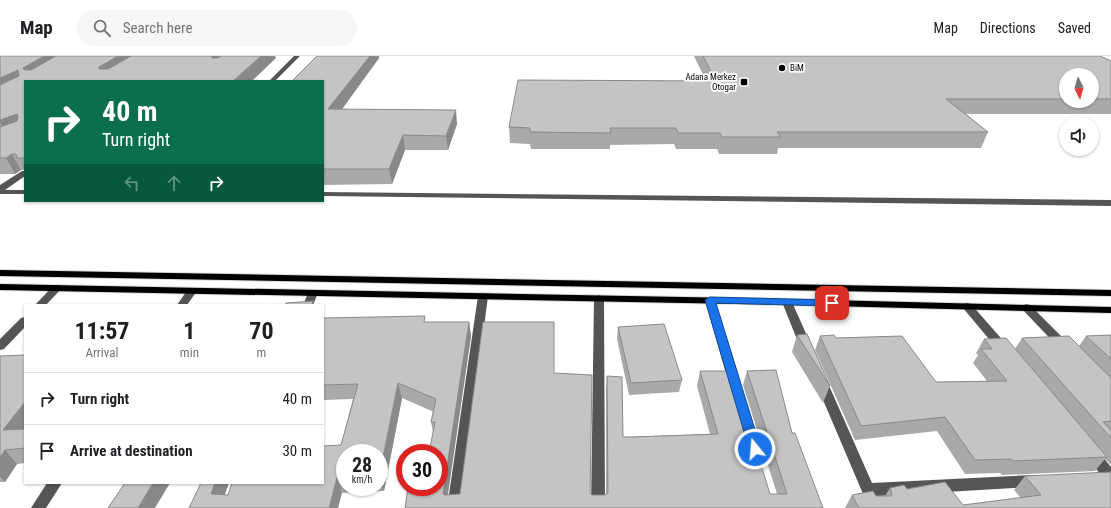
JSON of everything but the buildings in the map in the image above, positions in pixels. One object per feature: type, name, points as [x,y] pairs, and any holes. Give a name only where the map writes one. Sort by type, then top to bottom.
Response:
[{"type":"main road","points":[[0,273],[1111,292]]},
{"type":"main road","points":[[0,287],[710,300],[1111,310]]},
{"type":"street","points":[[273,80],[297,56]]},
{"type":"street","points":[[0,191],[24,173]]},
{"type":"street","points":[[0,191],[24,192]]},
{"type":"street","points":[[324,194],[1111,203]]},
{"type":"street","points":[[41,304],[57,288]]},
{"type":"street","points":[[183,304],[192,290]]},
{"type":"street","points":[[308,304],[313,293]]},
{"type":"street","points":[[454,508],[483,296]]},
{"type":"street","points":[[598,298],[598,508]]},
{"type":"street","points":[[710,300],[739,397]]},
{"type":"street","points":[[787,302],[876,508]]},
{"type":"street","points":[[967,306],[1008,355]]},
{"type":"street","points":[[1026,308],[1074,356]]},
{"type":"street","points":[[0,346],[24,322]]},
{"type":"street","points":[[1085,446],[1111,477]]},
{"type":"street","points":[[1095,478],[1111,477]]},
{"type":"street","points":[[868,490],[1048,480]]},
{"type":"street","points":[[38,508],[54,484]]},
{"type":"place","name":"BiM","points":[[782,68]]},
{"type":"place","name":"Adana Merkez Otogar","points":[[744,82]]},
{"type":"route","points":[[755,449],[710,300],[832,303]]}]
